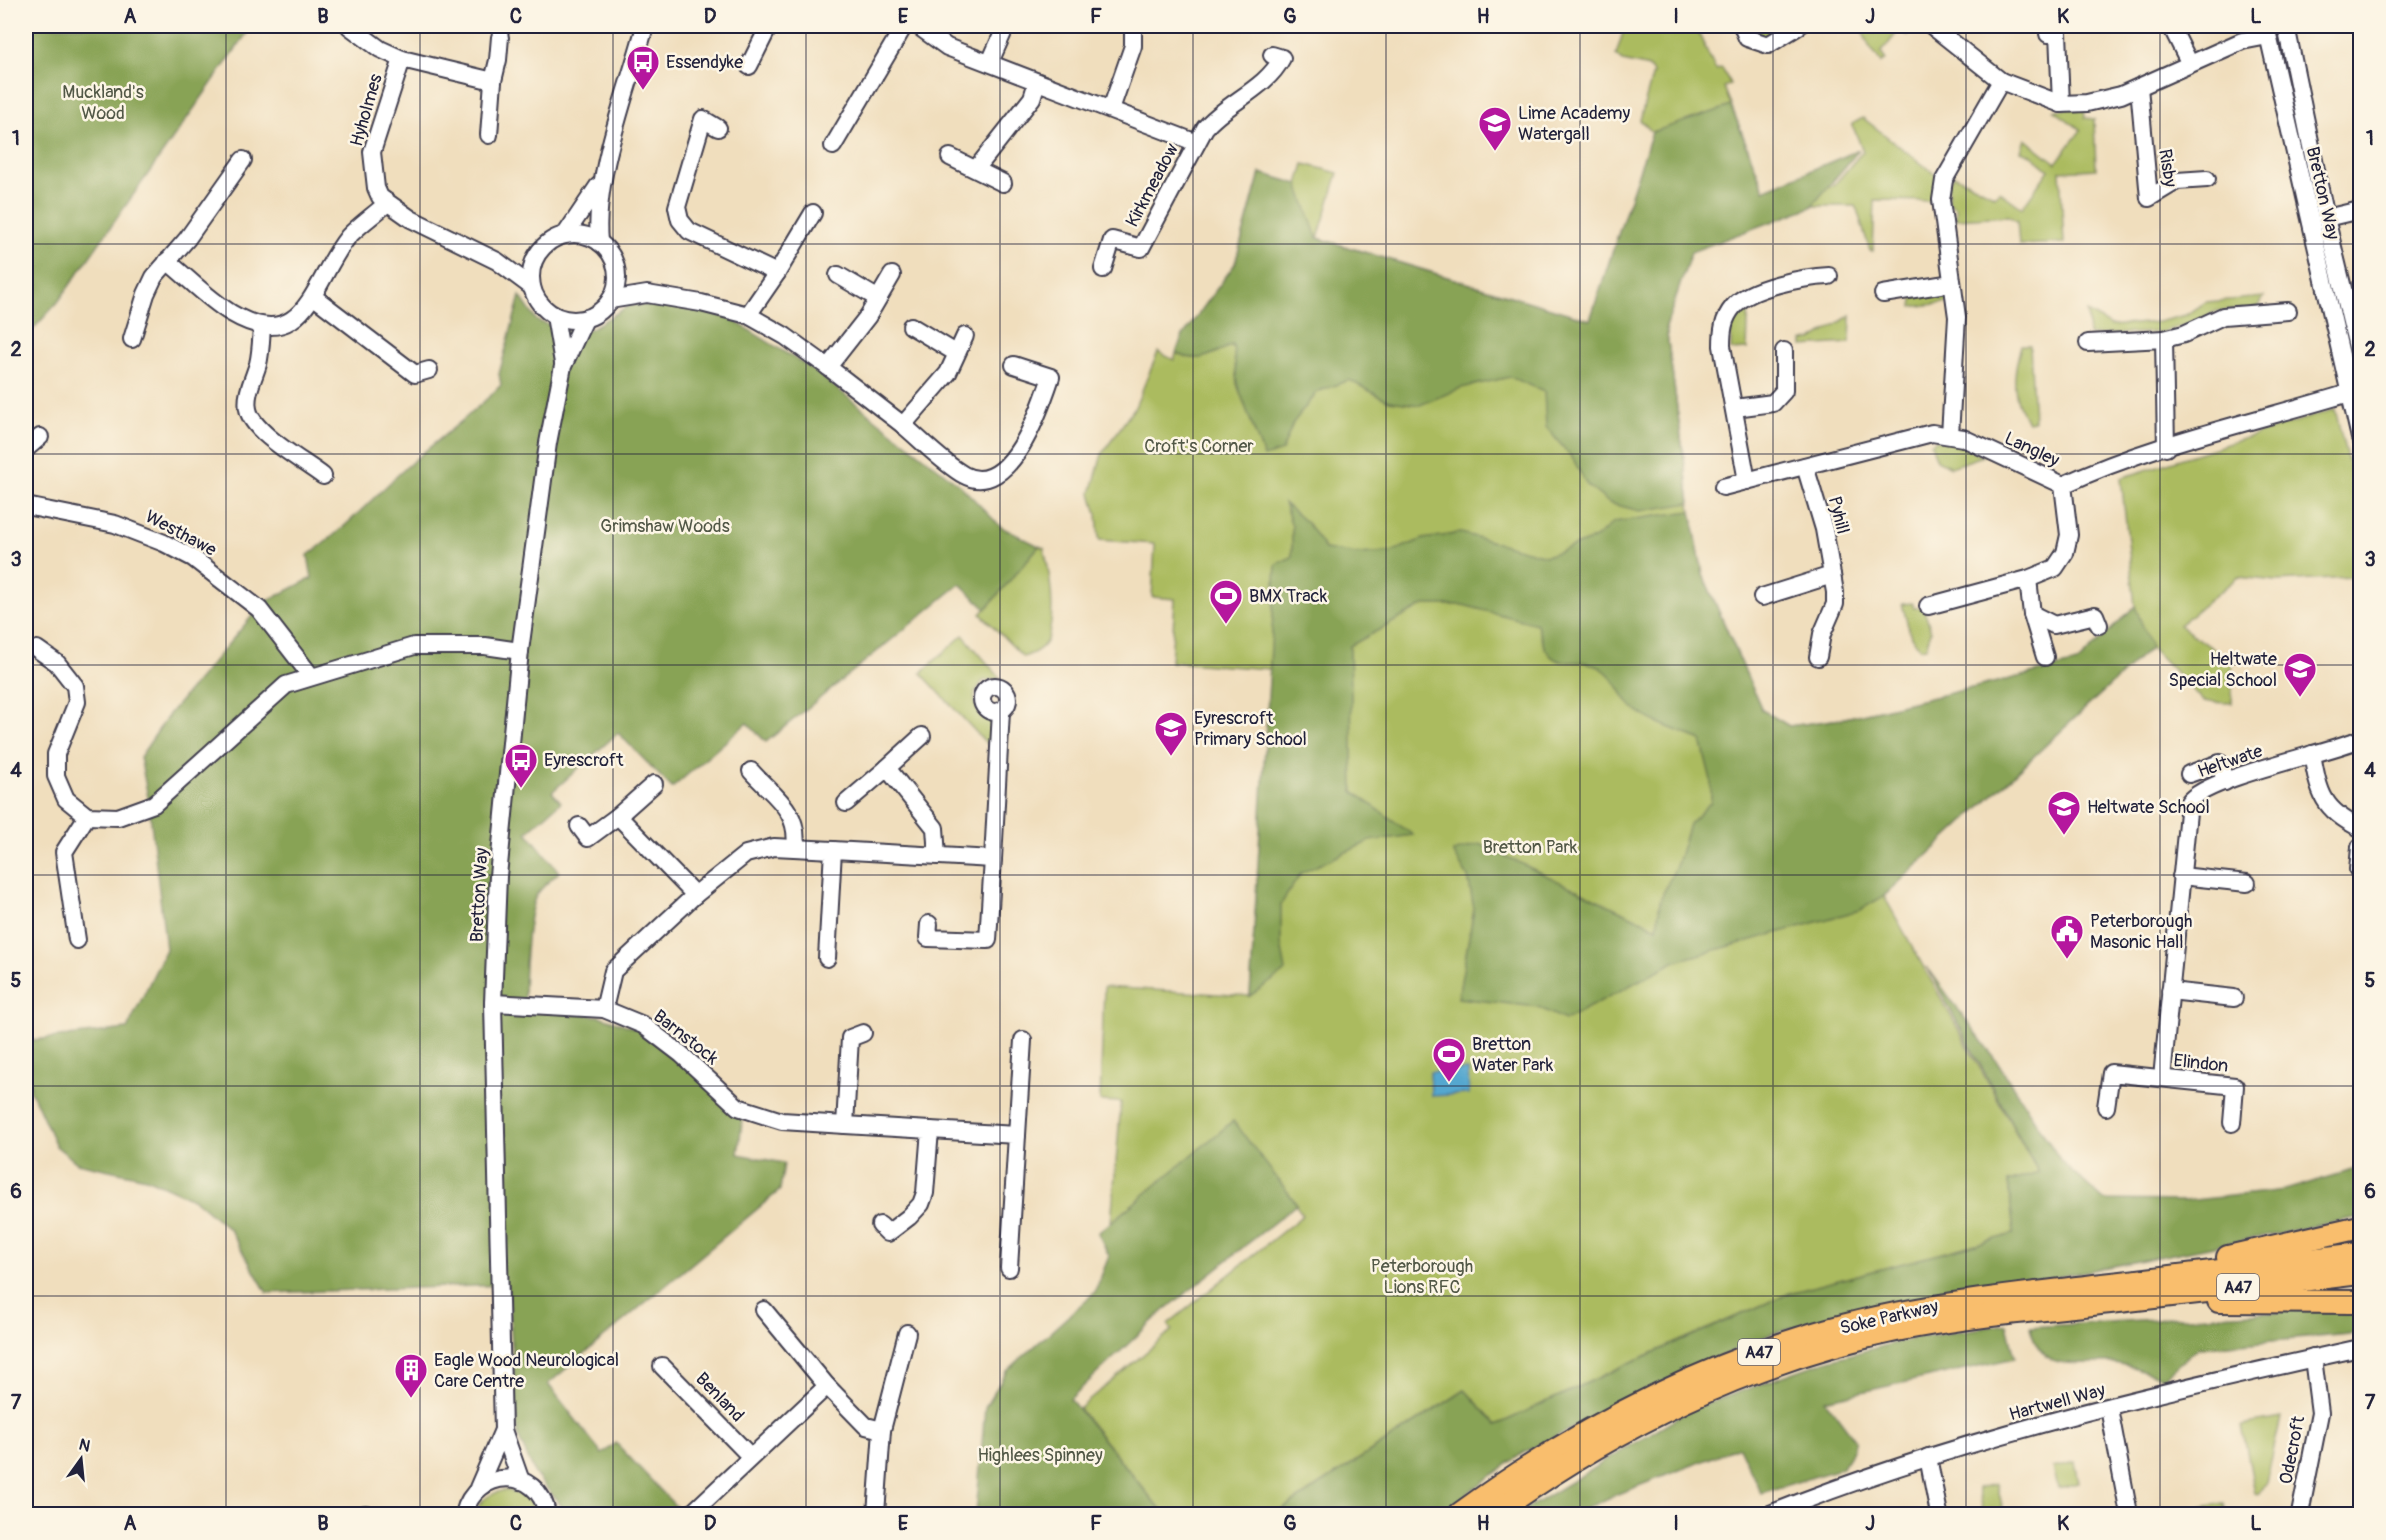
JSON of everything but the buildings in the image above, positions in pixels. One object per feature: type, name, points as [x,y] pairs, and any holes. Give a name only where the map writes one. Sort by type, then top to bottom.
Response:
[{"type":"highway","name":"A47","points":[[2094,1286],[2361,1227]]},
{"type":"highway","name":"Soke Parkway","points":[[1460,1515],[1520,1470],[1647,1400],[1736,1360],[1799,1338],[1905,1312],[1975,1299],[2361,1254]]},
{"type":"highway","name":"Soke Parkway","points":[[1494,1515],[1541,1480],[1659,1413],[1747,1376],[1809,1354],[1894,1330],[1959,1319],[2361,1273]]},
{"type":"highway","name":"A47","points":[[2116,1301],[2361,1302]]},
{"type":"street","points":[[598,242],[597,221],[602,178],[645,26]]},
{"type":"street","points":[[749,66],[751,47],[769,26]]},
{"type":"street","points":[[833,146],[837,121],[904,26]]},
{"type":"street","name":"Kirkmeadow","points":[[918,26],[947,47],[1197,143],[1140,248],[1112,240],[1103,269]]},
{"type":"street","points":[[990,62],[1006,26]]},
{"type":"street","points":[[1111,109],[1133,45],[1133,26]]},
{"type":"street","points":[[1742,26],[1747,38],[1768,45],[1799,26]]},
{"type":"street","points":[[1932,26],[2001,81],[2061,104],[2087,103],[2121,95],[2189,62],[2267,31]]},
{"type":"street","points":[[2171,26],[2189,62]]},
{"type":"street","name":"Bretton Way","points":[[2286,26],[2326,218],[2361,359]]},
{"type":"street","name":"Hyholmes","points":[[346,29],[402,59],[493,81]]},
{"type":"street","name":"Bretton Way","points":[[2267,31],[2361,438]]},
{"type":"street","points":[[2048,34],[2058,33],[2061,104]]},
{"type":"street","points":[[489,135],[493,81],[500,37]]},
{"type":"street","points":[[1197,143],[1216,115],[1270,76],[1279,54]]},
{"type":"street","name":"Hyholmes","points":[[387,204],[376,188],[372,152],[402,59]]},
{"type":"street","points":[[1950,435],[1958,318],[1941,207],[1944,180],[2001,81]]},
{"type":"street","points":[[976,169],[1032,98],[1037,82]]},
{"type":"street","name":"Risby","points":[[2139,87],[2149,198],[2177,181],[2207,179]]},
{"type":"street","points":[[718,128],[698,116],[677,207],[680,220],[689,231],[777,273]]},
{"type":"street","points":[[950,157],[1003,183]]},
{"type":"street","points":[[130,327],[146,294],[167,261],[187,239],[233,165]]},
{"type":"street","points":[[565,235],[602,178]]},
{"type":"street","points":[[167,261],[230,313],[262,327],[290,321],[302,312],[314,297],[348,237],[387,204],[411,219],[497,261],[532,287],[544,309],[565,319],[585,319],[603,309],[615,288],[614,262],[598,242],[577,235],[565,235],[554,239],[536,257],[532,266],[532,287]]},
{"type":"street","points":[[2326,218],[2361,210]]},
{"type":"street","points":[[748,315],[777,273],[813,213]]},
{"type":"street","points":[[497,261],[536,257]]},
{"type":"street","points":[[616,274],[647,294]]},
{"type":"street","points":[[838,275],[877,298]]},
{"type":"street","points":[[828,368],[868,316],[892,275]]},
{"type":"street","points":[[1747,481],[1722,346],[1722,326],[1733,306],[1757,292],[1808,277],[1829,276]]},
{"type":"street","points":[[1883,294],[1952,284]]},
{"type":"street","points":[[610,300],[647,294],[701,303],[748,315],[785,336],[903,425],[965,476],[985,479],[1003,471],[1038,418],[1051,377],[1014,365]]},
{"type":"street","points":[[314,297],[418,376]]},
{"type":"street","points":[[2088,343],[2164,339],[2184,334],[2223,316],[2288,311]]},
{"type":"street","name":"Bretton Way","points":[[555,316],[563,366]]},
{"type":"street","name":"Bretton Way","points":[[521,1481],[502,1430],[493,1002],[498,876],[520,651],[548,443],[563,366],[585,319]]},
{"type":"street","points":[[911,326],[956,353]]},
{"type":"street","points":[[262,327],[258,363],[248,394],[248,409],[253,421],[268,435],[317,466]]},
{"type":"street","points":[[903,425],[948,373],[965,336]]},
{"type":"street","points":[[2164,339],[2166,447]]},
{"type":"street","points":[[1735,408],[1773,403],[1784,391],[1784,351]]},
{"type":"street","name":"Langley","points":[[1723,487],[1932,434],[1963,438],[2063,485],[2088,473],[2166,447],[2349,393]]},
{"type":"street","name":"Pyhill","points":[[1805,465],[1824,529],[1835,604],[1822,634],[1818,657]]},
{"type":"street","points":[[1928,606],[2028,579],[2055,568],[2065,553],[2069,535],[2063,485]]},
{"type":"street","name":"Westhawe","points":[[26,506],[115,524],[141,532],[193,558],[259,609],[310,676]]},
{"type":"street","points":[[1762,597],[1832,575]]},
{"type":"street","points":[[2028,579],[2032,614],[2045,657]]},
{"type":"street","points":[[2032,614],[2054,624],[2095,615],[2099,625]]},
{"type":"street","points":[[43,659],[66,672],[75,686],[77,702],[56,754],[56,776],[66,798],[87,816],[118,817],[154,804],[286,685],[414,646],[454,644],[520,651]]},
{"type":"street","points":[[929,924],[928,938],[987,940],[1001,711]]},
{"type":"street","points":[[846,803],[922,736]]},
{"type":"street","name":"Heltwate","points":[[2181,876],[2189,802],[2201,791],[2360,740]]},
{"type":"street","points":[[2312,754],[2324,802],[2341,819],[2361,828]]},
{"type":"street","points":[[2189,774],[2220,763],[2225,782]]},
{"type":"street","points":[[887,768],[935,828],[937,856]]},
{"type":"street","points":[[751,771],[768,781],[790,812],[797,829],[795,847]]},
{"type":"street","points":[[582,837],[618,816],[654,784]]},
{"type":"street","points":[[77,940],[64,852],[87,816]]},
{"type":"street","points":[[618,816],[695,895]]},
{"type":"street","points":[[604,1009],[613,971],[695,895],[746,854],[774,847],[795,847],[993,859]]},
{"type":"street","points":[[2361,847],[2358,870],[2361,870]]},
{"type":"street","points":[[828,958],[823,939],[833,850]]},
{"type":"street","points":[[2181,876],[2247,883]]},
{"type":"street","name":"Elindon","points":[[2162,1078],[2181,876]]},
{"type":"street","points":[[2170,992],[2234,998]]},
{"type":"street","name":"Barnstock","points":[[493,1002],[604,1009],[643,1026],[681,1054],[738,1107],[782,1120],[1017,1135]]},
{"type":"street","points":[[845,1125],[850,1038],[863,1033]]},
{"type":"street","points":[[1014,1259],[1017,1135],[1027,1049]]},
{"type":"street","name":"Elindon","points":[[2106,1107],[2111,1073],[2235,1086],[2232,1123]]},
{"type":"street","points":[[880,1225],[888,1233],[921,1204],[925,1193],[930,1130]]},
{"type":"street","points":[[764,1310],[827,1386],[866,1426],[882,1430]]},
{"type":"street","points":[[876,1515],[882,1430],[907,1333]]},
{"type":"street","name":"Hartwell Way","points":[[1770,1515],[1928,1457],[2109,1408],[2361,1348]]},
{"type":"street","name":"Odecroft","points":[[2300,1515],[2320,1413],[2313,1358]]},
{"type":"street","name":"Benland","points":[[662,1366],[750,1456]]},
{"type":"street","points":[[690,1515],[750,1456],[827,1386]]},
{"type":"street","points":[[2109,1408],[2129,1515]]},
{"type":"street","name":"Bretton Way","points":[[463,1511],[478,1488],[502,1430]]},
{"type":"street","points":[[1928,1457],[1939,1515]]},
{"type":"street","points":[[478,1488],[499,1479],[521,1481],[537,1493],[548,1513]]},
{"type":"green space","name":"Muckland's Wood","points":[[26,26],[252,26],[58,302],[26,337]]},
{"type":"green space","name":"Bretton Park","points":[[1625,26],[1695,26],[1716,70],[1722,68],[1730,84],[1724,87],[1776,220],[1691,251],[1666,327],[1692,519],[1703,575],[1762,710],[1789,726],[1841,719],[2078,663],[2135,606],[2121,478],[2335,409],[2360,511],[2360,597],[2352,577],[2277,581],[2238,577],[2179,625],[2232,662],[2232,703],[2204,702],[2151,647],[1884,896],[2039,1174],[2008,1182],[2015,1234],[1790,1293],[1634,1361],[1497,1425],[1465,1390],[1275,1514],[1164,1514],[1079,1409],[1172,1330],[1168,1324],[1303,1215],[1233,1121],[1111,1223],[1121,1102],[1100,1101],[1104,987],[1250,996],[1271,669],[1171,662],[1175,599],[1152,597],[1155,544],[1099,540],[1097,514],[1091,493],[1102,454],[1135,407],[1158,352],[1174,360],[1182,337],[1235,264],[1260,173],[1298,184],[1304,164],[1338,173],[1318,238],[1590,320],[1652,132],[1640,120],[1653,73],[1649,67],[1623,61],[1616,55]]},
{"type":"green space","points":[[1758,26],[1787,26],[1762,37],[1752,30]]},
{"type":"green space","points":[[1860,26],[1866,26],[1875,33],[1881,26],[1911,26],[1907,35],[1899,30],[1881,53],[1886,60],[1881,63],[1869,46]]},
{"type":"green space","points":[[1731,106],[1764,190],[1859,150],[1811,207],[1691,252],[1666,327],[1690,503],[1640,511],[1609,503],[1587,485],[1573,459],[1546,427],[1544,391],[1510,377],[1461,388],[1420,405],[1389,401],[1349,380],[1317,392],[1293,423],[1282,451],[1264,457],[1237,384],[1233,345],[1199,358],[1176,353],[1182,337],[1235,264],[1260,173],[1298,184],[1317,238],[1590,320],[1652,132]]},
{"type":"green space","points":[[2084,108],[2085,118],[2094,119],[2096,169],[2060,171],[2064,243],[2019,245],[2017,221],[2008,216],[1956,219],[1956,208],[1949,203],[1948,184],[1954,175],[1995,196],[1999,191],[2022,208],[2049,170],[2031,155],[2021,151],[2025,139],[2056,163],[2081,130],[2054,110]]},
{"type":"green space","points":[[1863,118],[1940,178],[1933,201],[1875,200],[1873,251],[1870,251],[1856,206],[1806,206],[1804,197],[1834,185],[1863,151],[1852,124]]},
{"type":"green space","points":[[1946,290],[1953,302],[1912,307],[1913,299],[1920,292]]},
{"type":"green space","name":"Grimshaw Woods","points":[[520,296],[537,321],[568,331],[590,329],[630,305],[662,305],[728,317],[812,369],[961,486],[1001,527],[1039,546],[986,609],[960,584],[766,742],[747,723],[672,788],[618,733],[552,792],[561,802],[527,832],[559,872],[538,893],[533,906],[526,951],[525,1009],[599,1016],[641,1030],[743,1115],[738,1154],[784,1163],[780,1190],[548,1384],[602,1454],[616,1443],[683,1514],[568,1514],[535,1474],[518,1436],[508,1285],[267,1293],[230,1230],[195,1200],[146,1178],[77,1163],[56,1146],[33,1095],[26,1087],[26,1072],[31,1088],[26,1041],[127,1029],[166,949],[148,797],[140,757],[170,713],[263,603],[312,578],[308,555],[335,534],[411,463],[468,416],[501,385],[499,374]]},
{"type":"green space","points":[[2264,297],[2258,308],[2217,311],[2189,324],[2162,332],[2089,335],[2087,312],[2111,326],[2158,322],[2186,315],[2206,302]]},
{"type":"green space","points":[[1749,300],[1747,349],[1731,350],[1731,321]]},
{"type":"green space","points":[[1851,315],[1850,343],[1803,346],[1803,341],[1812,340]]},
{"type":"green space","points":[[2021,345],[2030,345],[2034,421],[2028,422],[2018,403],[2015,385],[2016,366]]},
{"type":"green space","points":[[1936,440],[1959,444],[1983,456],[1951,467],[1937,460],[1931,444]]},
{"type":"green space","points":[[1284,503],[1308,524],[1325,549],[1357,554],[1391,552],[1423,539],[1461,533],[1546,556],[1594,539],[1614,522],[1691,511],[1703,575],[1762,710],[1789,726],[1841,719],[2077,663],[2135,606],[2151,647],[1884,896],[1860,910],[1676,961],[1565,1020],[1538,1007],[1458,998],[1474,909],[1468,877],[1453,852],[1480,844],[1657,928],[1660,900],[1677,864],[1689,824],[1711,802],[1711,780],[1701,740],[1649,718],[1633,708],[1605,671],[1583,662],[1556,660],[1549,654],[1543,643],[1537,624],[1463,605],[1424,605],[1350,646],[1353,791],[1413,835],[1370,841],[1301,873],[1281,904],[1281,944],[1286,971],[1250,996],[1276,564],[1292,557],[1292,526]]},
{"type":"green space","points":[[1039,546],[1044,548],[1050,580],[1052,615],[1048,637],[1044,644],[1035,652],[1023,657],[981,614]]},
{"type":"green space","points":[[1912,603],[1914,608],[1923,607],[1931,631],[1926,647],[1920,648],[1911,637],[1902,604]]},
{"type":"green space","points":[[963,635],[1000,678],[983,681],[975,692],[975,702],[980,714],[992,721],[992,739],[987,744],[921,673]]},
{"type":"green space","points":[[1927,967],[1995,1059],[2061,1161],[2104,1200],[2185,1201],[2285,1190],[2360,1168],[2360,1217],[2027,1283],[1873,1307],[1771,1334],[1661,1383],[1523,1453],[1439,1514],[1275,1514],[1465,1390],[1497,1425],[1634,1361],[1790,1293],[2014,1234],[2008,1182],[2039,1173]]},
{"type":"green space","name":"Highlees Spinney","points":[[1233,1121],[1297,1204],[1160,1314],[1070,1399],[1164,1514],[976,1514],[985,1407],[1007,1371],[1095,1292],[1109,1256],[1098,1233]]},
{"type":"green space","points":[[2360,1309],[2360,1333],[2197,1348],[2164,1377],[2114,1363],[2062,1363],[2052,1360],[2036,1343],[2030,1327],[2298,1310]]},
{"type":"green space","points":[[2007,1324],[2015,1358],[1825,1400],[1856,1441],[1843,1468],[1761,1493],[1739,1447],[1615,1495],[1574,1514],[1518,1514],[1689,1410],[1825,1361],[1910,1339]]},
{"type":"green space","points":[[2281,1418],[2266,1482],[2260,1492],[2255,1493],[2242,1425]]},
{"type":"green space","points":[[2075,1462],[2079,1483],[2058,1488],[2053,1467]]},
{"type":"green space","points":[[1997,1484],[2004,1514],[1984,1514],[1978,1488]]},
{"type":"green space","points":[[508,1490],[528,1497],[538,1514],[475,1514],[477,1508],[487,1497]]},
{"type":"green space","points":[[2224,1503],[2226,1514],[2193,1514],[2192,1509]]},
{"type":"water","name":"Bretton Water Park","points":[[1468,1070],[1469,1094],[1431,1096],[1430,1072]]},
{"type":"place","name":"Essendyke","points":[[643,91]]},
{"type":"place","name":"Lime Academy Watergall","points":[[1495,152]]},
{"type":"place","name":"BMX Track","points":[[1226,625]]},
{"type":"place","name":"Heltwate Special School","points":[[2300,698]]},
{"type":"place","name":"Eyrescroft Primary School","points":[[1171,757]]},
{"type":"place","name":"Eyrescroft","points":[[521,789]]},
{"type":"place","name":"Heltwate School","points":[[2064,836]]},
{"type":"place","name":"Peterborough Masonic Hall","points":[[2067,960]]},
{"type":"place","name":"Bretton Water Park","points":[[1449,1083]]},
{"type":"place","name":"Eagle Wood Neurological Care Centre","points":[[411,1399]]},
{"type":"park label","name":"Croft's Corner","points":[[1199,446]]},
{"type":"park label","name":"Peterborough Lions RFC","points":[[1422,1276]]}]
